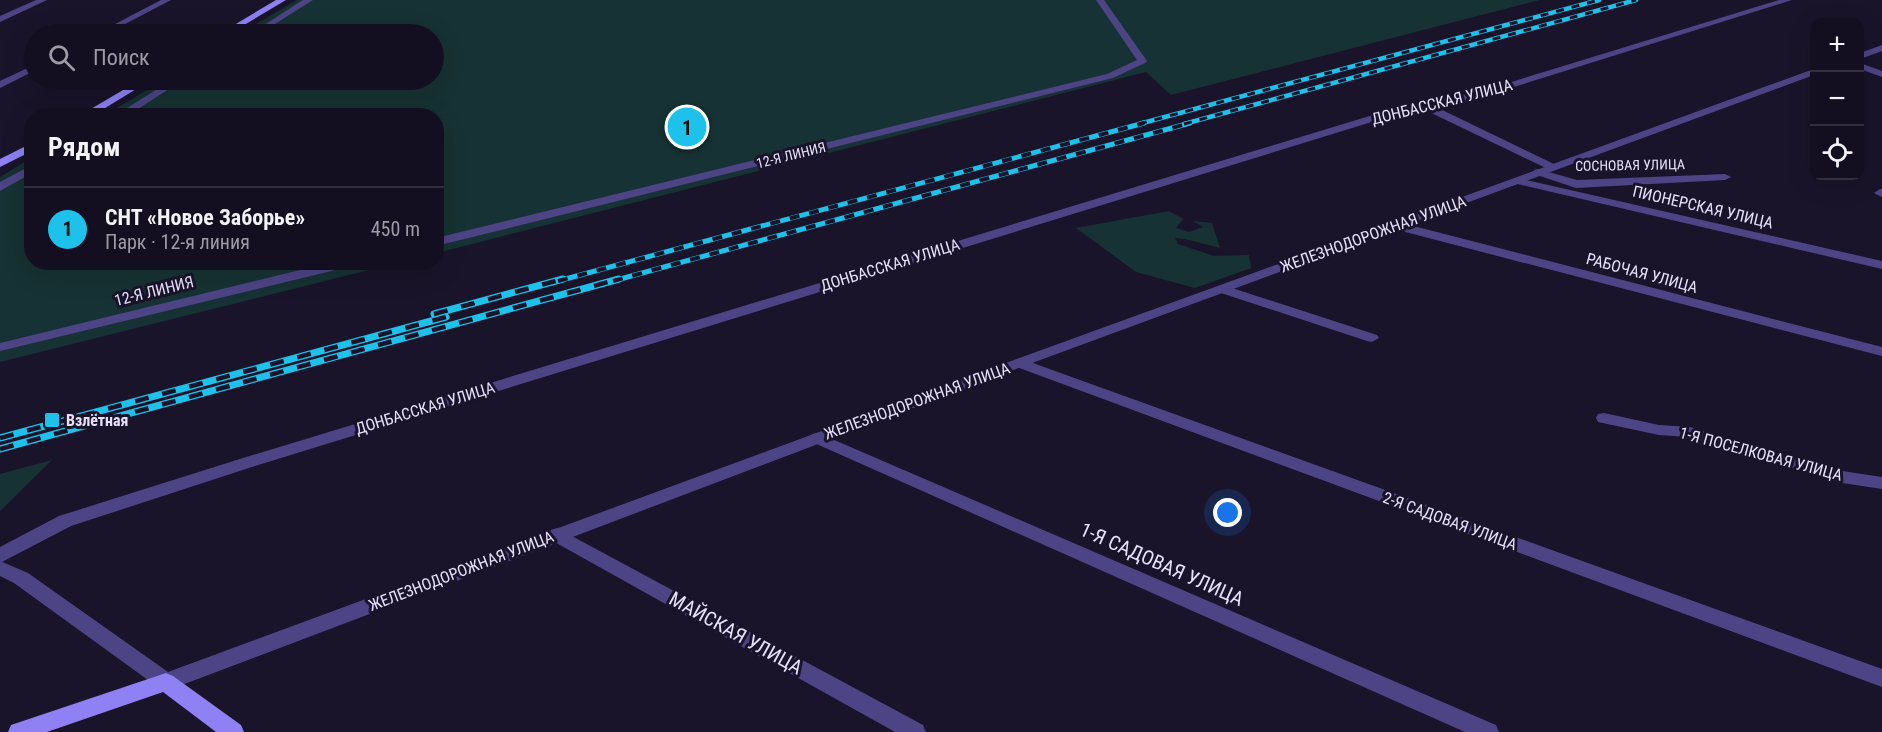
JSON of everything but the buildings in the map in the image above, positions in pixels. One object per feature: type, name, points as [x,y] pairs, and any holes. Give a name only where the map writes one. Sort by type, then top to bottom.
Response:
[{"type":"main road","points":[[240,24],[282,0]]},
{"type":"main road","points":[[98,108],[129,90]]},
{"type":"main road","points":[[0,164],[24,150]]},
{"type":"main road","points":[[166,682],[233,732]]},
{"type":"main road","name":"ЖЕЛЕЗНОДОРОЖНАЯ УЛИЦА","points":[[23,731],[166,682]]},
{"type":"street","points":[[0,19],[43,0]]},
{"type":"street","points":[[120,24],[167,0]]},
{"type":"street","points":[[270,24],[309,0]]},
{"type":"street","name":"12-Я ЛИНИЯ","points":[[444,240],[1100,79],[1143,61],[1100,0]]},
{"type":"street","name":"ДОНБАССКАЯ УЛИЦА","points":[[0,556],[43,530],[98,510],[1413,106],[1435,106],[1511,85],[1788,0]]},
{"type":"street","points":[[1864,55],[1882,48]]},
{"type":"street","points":[[1864,67],[1882,74]]},
{"type":"street","points":[[0,85],[24,73]]},
{"type":"street","name":"ЖЕЛЕЗНОДОРОЖНАЯ УЛИЦА","points":[[166,682],[1019,363],[1810,74]]},
{"type":"street","points":[[132,108],[162,90]]},
{"type":"street","name":"СОСНОВАЯ УЛИЦА","points":[[1425,106],[1545,169],[1571,188],[1725,177]]},
{"type":"street","points":[[0,187],[24,173]]},
{"type":"street","name":"ПИОНЕРСКАЯ УЛИЦА","points":[[1518,182],[1571,188],[1882,265]]},
{"type":"street","name":"РАБОЧАЯ УЛИЦА","points":[[1394,225],[1882,352]]},
{"type":"street","name":"12-Я ЛИНИЯ","points":[[0,347],[318,270]]},
{"type":"street","points":[[1223,289],[1372,338]]},
{"type":"street","name":"2-Я САДОВАЯ УЛИЦА","points":[[1019,363],[1882,678]]},
{"type":"street","name":"1-Я ПОСЕЛКОВАЯ УЛИЦА","points":[[1604,418],[1659,430],[1690,432],[1842,477],[1882,483]]},
{"type":"street","name":"1-Я САДОВАЯ УЛИЦА","points":[[819,438],[1488,732]]},
{"type":"street","name":"МАЙСКАЯ УЛИЦА","points":[[557,535],[915,732]]},
{"type":"street","points":[[0,568],[21,578],[166,682]]},
{"type":"green space","points":[[297,0],[1540,0],[1171,95],[1146,72],[444,251],[444,108],[117,108],[147,90],[444,90],[444,24],[256,24]]},
{"type":"green space","points":[[24,162],[24,270],[369,270],[0,362],[0,177]]},
{"type":"green space","points":[[1169,211],[1183,219],[1176,228],[1189,232],[1203,227],[1193,221],[1212,223],[1220,248],[1175,238],[1178,244],[1214,256],[1249,255],[1251,268],[1195,288],[1136,272],[1076,228]]},
{"type":"green space","points":[[52,460],[0,511],[0,474]]},
{"type":"railway","points":[[1139,124],[1599,0]]},
{"type":"railway","points":[[1184,124],[1636,0]]},
{"type":"railway","points":[[558,281],[1144,123]]},
{"type":"railway","points":[[613,281],[1190,123]]},
{"type":"railway","points":[[434,314],[563,279]]},
{"type":"railway","points":[[0,449],[619,279]]},
{"type":"railway","points":[[0,438],[446,317]]},
{"type":"place","name":"СНТ «Новое Заборье»","points":[[687,127]]},
{"type":"place","name":"Взлётная","points":[[52,420]]}]
